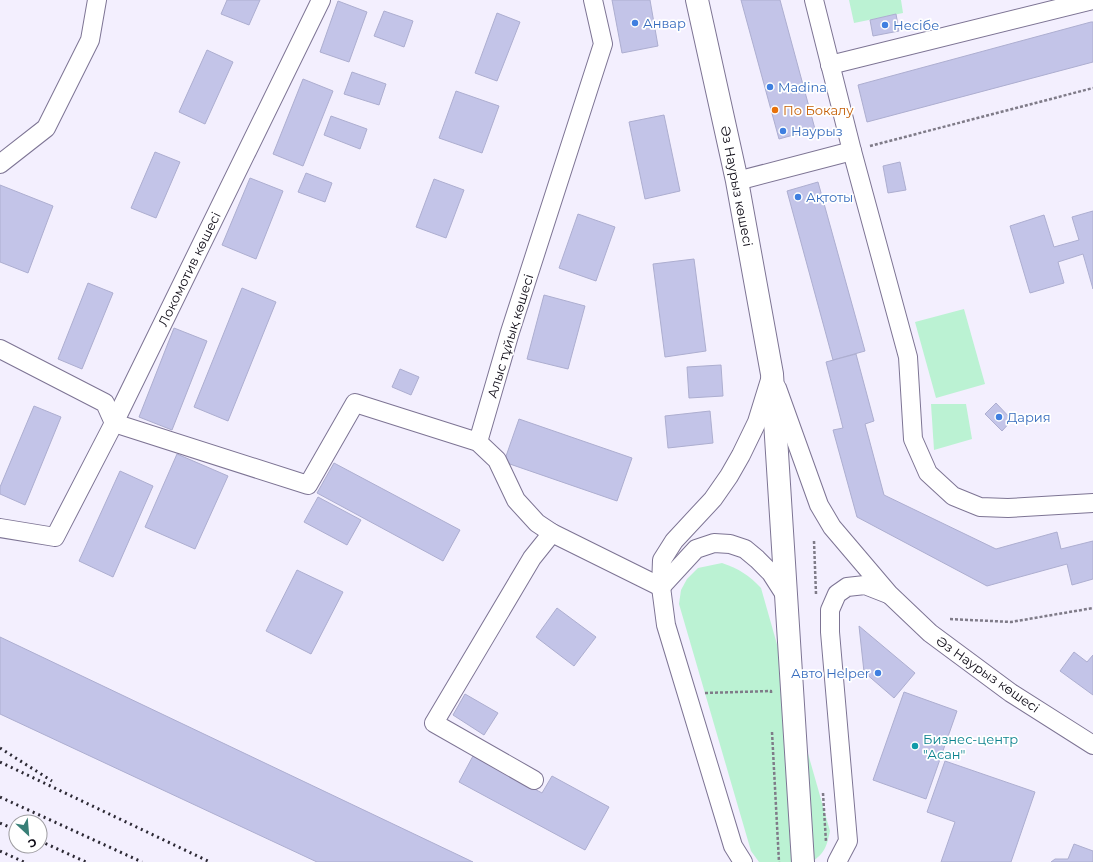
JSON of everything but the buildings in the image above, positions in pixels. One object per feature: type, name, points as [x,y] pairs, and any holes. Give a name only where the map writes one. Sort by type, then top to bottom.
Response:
[{"type":"main road","name":"Әз Наурыз көшесі","points":[[696,0],[737,181],[772,374],[803,862]]},
{"type":"street","points":[[0,164],[46,128],[90,40],[97,0]]},
{"type":"street","name":"Локомотив көшесі","points":[[0,528],[55,536],[114,423],[321,0]]},
{"type":"street","name":"Алыс тұйық көшесі","points":[[478,442],[510,332],[603,44],[593,0]]},
{"type":"street","points":[[814,0],[852,151],[908,357],[913,439],[928,473],[953,496],[980,507],[1008,508],[1093,503]]},
{"type":"street","points":[[830,65],[1093,0]]},
{"type":"street","points":[[737,181],[852,151]]},
{"type":"street","points":[[0,349],[105,403],[114,423],[308,485],[355,403],[478,442],[497,460],[516,500],[537,523],[552,533],[660,588]]},
{"type":"street","points":[[743,862],[732,846],[666,625],[660,588],[662,560],[674,541],[713,499],[738,460],[757,422],[772,374]]},
{"type":"street","name":"Әз Наурыз көшесі","points":[[772,374],[819,505],[832,527],[889,594],[930,633],[1011,693],[1093,745]]},
{"type":"street","points":[[534,780],[434,723],[532,558],[552,533]]},
{"type":"street","points":[[660,588],[696,549],[714,543],[730,544],[745,549],[766,568],[771,573],[787,598]]},
{"type":"street","points":[[837,862],[848,841],[830,632],[830,610],[837,594],[847,587],[865,585],[889,594]]},
{"type":"path","points":[[852,151],[1093,88]]},
{"type":"path","points":[[814,541],[816,597]]},
{"type":"path","points":[[950,619],[1011,622],[1093,608]]},
{"type":"path","points":[[687,694],[771,691]]},
{"type":"path","points":[[772,733],[779,862]]},
{"type":"green space","points":[[849,0],[901,0],[903,13],[854,23]]},
{"type":"green space","points":[[964,309],[985,384],[936,398],[915,322]]},
{"type":"green space","points":[[931,404],[966,404],[972,439],[934,450]]},
{"type":"green space","points":[[722,563],[743,573],[761,588],[830,831],[825,849],[816,859],[811,862],[759,862],[751,851],[679,604],[681,590],[687,579],[698,568]]},
{"type":"railway","points":[[0,748],[52,781]]},
{"type":"railway","points":[[0,762],[210,862]]},
{"type":"railway","points":[[0,797],[142,862]]},
{"type":"railway","points":[[0,823],[8,826]]},
{"type":"railway","points":[[48,845],[86,862]]},
{"type":"railway","points":[[0,851],[24,862]]},
{"type":"place","name":"Анвар","points":[[635,23]]},
{"type":"place","name":"Несібе","points":[[885,25]]},
{"type":"place","name":"Madina","points":[[770,87]]},
{"type":"place","name":"По Бокалу","points":[[775,110]]},
{"type":"place","name":"Наурыз","points":[[783,131]]},
{"type":"place","name":"Ақтоты","points":[[798,197]]},
{"type":"place","name":"Дария","points":[[999,417]]},
{"type":"place","name":"Авто Helper","points":[[878,673]]},
{"type":"place","name":"Бизнес-центр \"Асан\"","points":[[915,746]]}]
